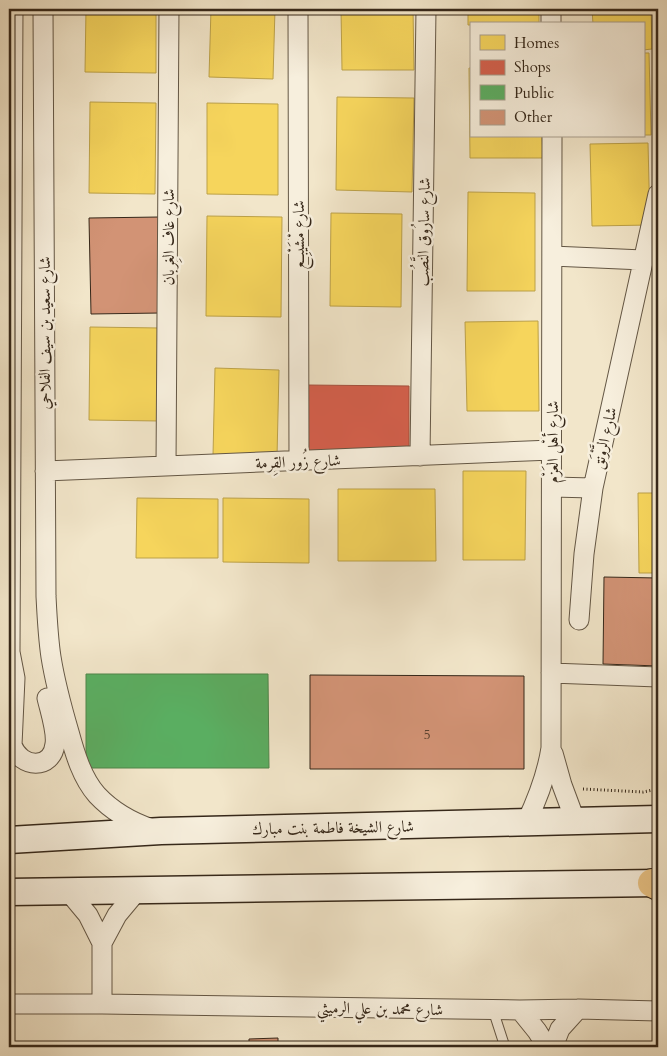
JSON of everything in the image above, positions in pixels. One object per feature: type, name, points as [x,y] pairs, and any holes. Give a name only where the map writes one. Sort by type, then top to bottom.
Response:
[{"type":"main road","name":"شارع الشيخة فاطمة بنت مبارك","points":[[9,840],[160,831],[526,823],[575,820],[658,820]]},
{"type":"main road","points":[[9,892],[656,884]]},
{"type":"street","name":"شارع سعيد بن سيف الفلاحي","points":[[13,9],[10,657],[15,678],[12,745],[15,753],[22,760],[30,763],[39,763],[47,759],[53,752],[56,743],[45,684],[47,666],[51,658]]},
{"type":"street","name":"شارع سعيد بن سيف الفلاحي","points":[[43,9],[46,596],[51,658],[66,725],[82,773],[96,794],[115,811],[137,824],[160,831]]},
{"type":"street","name":"شارع غاف الغِربان","points":[[166,466],[169,9]]},
{"type":"street","name":"شارع مْشَيْبِع","points":[[298,9],[299,461]]},
{"type":"street","name":"شارع سارُوق النَّصُب","points":[[420,456],[426,9]]},
{"type":"street","points":[[551,9],[551,22]]},
{"type":"street","name":"شارع أهْل العَزْم","points":[[526,823],[542,787],[548,768],[551,748],[552,138]]},
{"type":"street","name":"شارع الرَّوْنَق","points":[[579,620],[584,554],[593,488],[658,194]]},
{"type":"street","points":[[552,256],[643,260]]},
{"type":"street","name":"شارع زُور القِرمة","points":[[45,471],[552,450]]},
{"type":"street","points":[[552,487],[593,488]]},
{"type":"street","points":[[551,673],[658,677]]},
{"type":"street","name":"شارع أهْل العَزْم","points":[[551,748],[575,820]]},
{"type":"street","points":[[68,891],[88,915],[102,942],[102,1004]]},
{"type":"street","points":[[102,942],[117,915],[137,891]]},
{"type":"street","name":"شارع محمد بن علي الرميثي","points":[[9,1004],[493,1010],[578,1009],[658,1012]]},
{"type":"street","points":[[553,1047],[560,1029],[578,1009]]},
{"type":"street","points":[[520,1010],[538,1031],[547,1047]]},
{"type":"lane","points":[[493,1010],[505,1047]]},
{"type":"path","points":[[577,789],[643,792],[658,789]]},
{"type":"building: Homes","points":[[86,9],[156,9],[156,73],[85,72]]},
{"type":"building: Homes","points":[[211,9],[275,9],[273,79],[209,77]]},
{"type":"building: Homes","points":[[341,9],[413,9],[414,70],[342,70]]},
{"type":"building: Homes","points":[[468,9],[539,9],[539,22],[470,22],[470,25],[468,25]]},
{"type":"building: Homes","points":[[592,9],[651,9],[652,49],[644,50],[644,22],[593,22]]},
{"type":"building: Homes","points":[[644,53],[649,53],[651,135],[644,135]]},
{"type":"building: Homes","points":[[469,68],[470,138],[542,138],[543,158],[470,158]]},
{"type":"building: Homes","points":[[337,97],[414,98],[412,192],[336,190]]},
{"type":"building: Homes","points":[[90,102],[156,103],[155,194],[89,193]]},
{"type":"building: Homes","points":[[207,103],[278,104],[278,195],[207,194]]},
{"type":"building: Homes","points":[[648,143],[650,225],[592,226],[590,144]]},
{"type":"building: Homes","points":[[468,192],[535,193],[535,291],[467,291]]},
{"type":"building: Homes","points":[[331,213],[402,214],[401,307],[330,306]]},
{"type":"building: Homes","points":[[207,216],[282,217],[281,317],[206,316]]},
{"type":"building: Homes","points":[[538,321],[539,411],[467,411],[465,322]]},
{"type":"building: Homes","points":[[90,327],[160,328],[159,421],[89,420]]},
{"type":"building: Homes","points":[[215,368],[279,370],[277,457],[213,455]]},
{"type":"building: Homes","points":[[656,408],[658,408],[658,485],[657,485]]},
{"type":"building: Homes","points":[[463,471],[526,471],[525,560],[463,560]]},
{"type":"building: Homes","points":[[338,489],[435,489],[436,561],[338,561]]},
{"type":"building: Homes","points":[[638,493],[658,493],[658,573],[639,573]]},
{"type":"building: Homes","points":[[137,498],[218,499],[218,558],[136,558]]},
{"type":"building: Homes","points":[[223,498],[309,499],[309,563],[223,562]]},
{"type":"building: Shops","points":[[306,385],[409,386],[409,451],[306,451]]},
{"type":"building: Shops","points":[[658,1046],[658,1047],[590,1047]]},
{"type":"building: Public","points":[[86,674],[268,674],[269,768],[86,768]]},
{"type":"building: Other","points":[[159,217],[160,313],[91,314],[89,218]]},
{"type":"building: Other","points":[[604,577],[658,578],[658,666],[603,664]]},
{"type":"building: Other","points":[[310,675],[524,676],[524,769],[310,769]]},
{"type":"building: Other","points":[[278,1038],[278,1047],[249,1047],[249,1039]]},
{"type":"building: Other","points":[[222,1042],[240,1042],[240,1047],[222,1047]]}]
